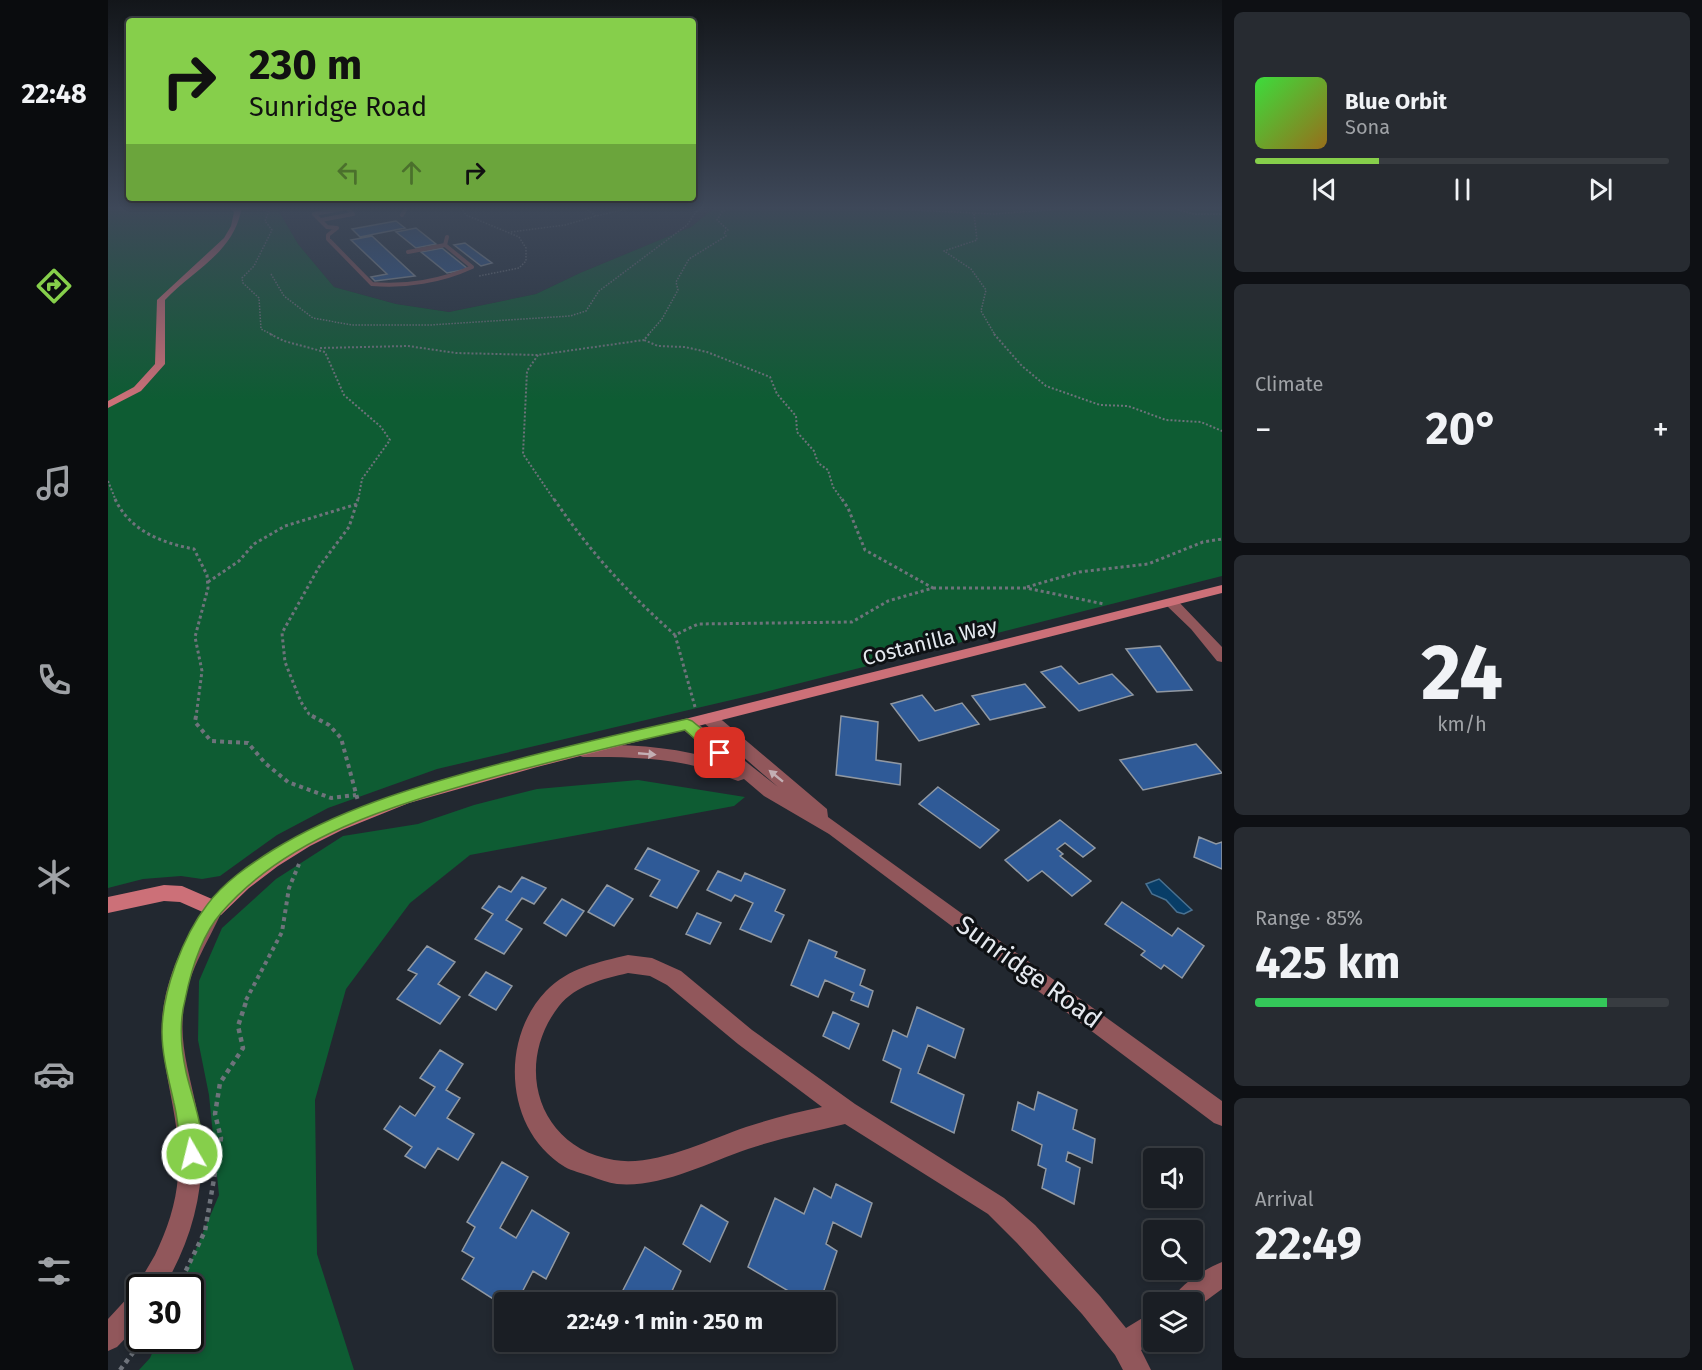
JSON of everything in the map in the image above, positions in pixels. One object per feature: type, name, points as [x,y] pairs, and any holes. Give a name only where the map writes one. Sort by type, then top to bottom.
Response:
[{"type":"street","points":[[108,405],[141,387],[156,371],[160,364],[161,300],[193,272]]},
{"type":"street","name":"Costanilla Way","points":[[699,722],[1222,589]]},
{"type":"street","points":[[1171,602],[1196,626],[1222,657]]},
{"type":"street","points":[[158,1274],[179,1229],[189,1189],[192,1154],[186,1109],[176,1070],[172,1031],[175,1002],[189,952],[214,909],[238,883],[308,837],[362,813],[430,789],[568,751],[699,722]]},
{"type":"street","name":"Sunridge Road","points":[[699,722],[770,791],[835,829],[1222,1115]]},
{"type":"street","name":"Sunridge Road","points":[[699,722],[723,732],[807,801],[835,829]]},
{"type":"street","points":[[568,751],[610,750],[698,759],[727,769],[770,791]]},
{"type":"street","points":[[108,905],[164,893],[182,894],[214,909]]},
{"type":"street","points":[[847,1112],[763,1132],[649,1170],[615,1172],[578,1162],[552,1146],[534,1117],[526,1091],[523,1067],[526,1045],[534,1024],[556,994],[595,969],[628,964],[652,967],[674,978],[746,1037],[847,1112],[996,1206],[1026,1234],[1124,1346],[1138,1370]]},
{"type":"street","points":[[1198,1292],[1222,1274]]},
{"type":"street","points":[[108,1338],[126,1318]]},
{"type":"street","points":[[1124,1346],[1143,1332]]},
{"type":"lane","points":[[360,272],[372,284],[409,283],[459,272]]},
{"type":"path","points":[[248,272],[242,278],[243,283],[259,298],[261,329],[284,341],[318,348],[408,346],[456,354],[538,355],[644,340],[662,320],[678,290],[676,282],[682,272]]},
{"type":"path","points":[[271,274],[284,296],[312,318],[352,325],[430,325],[570,316],[586,311],[599,291],[624,272]]},
{"type":"path","points":[[973,272],[986,290],[981,312],[999,342],[1022,366],[1046,386],[1100,405],[1128,406],[1166,420],[1190,420],[1222,431]]},
{"type":"path","points":[[644,340],[649,345],[706,351],[770,377],[777,394],[796,416],[797,432],[814,451],[819,463],[828,470],[833,487],[848,508],[865,550],[933,588]]},
{"type":"path","points":[[318,348],[325,352],[332,363],[336,382],[344,395],[360,411],[386,429],[390,440],[362,479],[349,527],[319,567],[282,633],[285,662],[301,702],[309,714],[329,724],[341,738],[362,813]]},
{"type":"path","points":[[538,355],[527,371],[523,454],[584,543],[633,598],[675,635],[699,722]]},
{"type":"path","points":[[108,481],[116,504],[128,521],[177,547],[194,549],[207,575],[208,582],[195,637],[202,671],[197,693],[195,722],[211,741],[248,743],[265,763],[288,782],[331,798],[356,795]]},
{"type":"path","points":[[208,582],[239,561],[254,544],[285,526],[357,504]]},
{"type":"path","points":[[1026,588],[1079,572],[1148,564],[1203,542],[1222,539]]},
{"type":"path","points":[[675,635],[698,624],[852,622],[888,601],[933,588],[1026,588],[1135,611]]},
{"type":"path","points":[[184,1274],[205,1231],[220,1138],[215,1114],[220,1083],[243,1048],[238,1026],[249,992],[282,932],[288,888],[308,837]]},
{"type":"path","points":[[120,1370],[134,1352]]},
{"type":"shaded area","points":[[321,272],[583,272],[536,294],[449,312],[396,304],[334,287]]},
{"type":"green space","points":[[108,272],[321,272],[334,287],[396,304],[449,312],[536,294],[583,272],[1222,272],[1222,576],[757,694],[437,769],[328,808],[277,835],[220,876],[202,879],[181,876],[143,879],[108,888]]},
{"type":"green space","points":[[638,780],[745,797],[734,806],[470,855],[410,903],[346,989],[315,1100],[317,1254],[354,1370],[139,1370],[153,1352],[204,1352],[204,1274],[186,1274],[219,1195],[209,1095],[198,1040],[199,981],[222,928],[276,879],[343,836],[418,824],[474,805],[537,789]]},
{"type":"water","points":[[1159,879],[1192,910],[1184,914],[1177,912],[1166,900],[1152,894],[1146,884]]},
{"type":"building","points":[[385,272],[411,272],[415,276],[375,281],[371,277],[387,274]]},
{"type":"building","points":[[1160,646],[1192,690],[1157,692],[1126,649]]},
{"type":"building","points":[[1061,666],[1079,684],[1112,674],[1133,695],[1079,711],[1041,672]]},
{"type":"building","points":[[1025,684],[1045,707],[990,720],[972,696]]},
{"type":"building","points":[[922,695],[935,711],[962,703],[979,724],[919,741],[891,704]]},
{"type":"building","points":[[841,716],[878,722],[876,760],[901,764],[900,785],[836,775]]},
{"type":"building","points":[[1196,744],[1222,773],[1143,790],[1120,760]]},
{"type":"building","points":[[938,787],[999,830],[980,848],[919,804]]},
{"type":"building","points":[[1060,820],[1095,848],[1083,857],[1065,843],[1057,849],[1063,854],[1060,856],[1091,881],[1072,896],[1042,871],[1028,881],[1005,860]]},
{"type":"building","points":[[1199,837],[1216,844],[1222,842],[1222,869],[1194,857]]},
{"type":"building","points":[[648,848],[699,871],[677,908],[650,896],[660,880],[635,869]]},
{"type":"building","points":[[718,871],[741,881],[745,873],[785,890],[775,911],[784,915],[771,942],[740,929],[753,903],[735,895],[731,901],[707,890]]},
{"type":"building","points":[[522,877],[546,888],[534,904],[522,898],[506,920],[522,929],[504,954],[475,939],[493,914],[482,908],[499,886],[511,892]]},
{"type":"building","points":[[607,885],[633,899],[614,926],[588,912]]},
{"type":"building","points":[[562,899],[584,911],[566,936],[544,923]]},
{"type":"building","points":[[1122,902],[1172,936],[1178,928],[1204,946],[1182,978],[1164,965],[1161,969],[1141,955],[1145,951],[1105,924]]},
{"type":"building","points":[[697,913],[721,923],[710,944],[686,934]]},
{"type":"building","points":[[809,940],[837,952],[835,957],[865,970],[860,985],[873,991],[868,1007],[851,1000],[854,993],[825,980],[818,997],[791,985]]},
{"type":"building","points":[[427,946],[455,962],[438,984],[460,997],[440,1024],[397,999],[417,974],[408,970]]},
{"type":"building","points":[[486,972],[512,986],[496,1010],[469,995]]},
{"type":"building","points":[[917,1007],[964,1029],[955,1058],[928,1045],[918,1073],[964,1095],[954,1133],[891,1102],[901,1069],[883,1060],[893,1030],[907,1037]]},
{"type":"building","points":[[833,1012],[859,1024],[849,1049],[823,1036]]},
{"type":"building","points":[[440,1050],[463,1064],[446,1090],[460,1098],[447,1118],[474,1134],[458,1160],[438,1148],[425,1168],[405,1156],[412,1147],[384,1129],[400,1106],[415,1116],[435,1087],[420,1078]]},
{"type":"building","points":[[1038,1092],[1077,1110],[1073,1129],[1095,1139],[1092,1163],[1068,1152],[1066,1161],[1080,1168],[1074,1204],[1042,1188],[1046,1169],[1038,1165],[1042,1145],[1012,1130],[1018,1102],[1034,1110]]},
{"type":"building","points":[[502,1162],[528,1177],[500,1228],[516,1238],[532,1210],[569,1233],[546,1279],[533,1271],[522,1292],[494,1292],[494,1300],[462,1279],[474,1258],[462,1251],[475,1227],[467,1222]]},
{"type":"building","points":[[836,1184],[872,1203],[861,1237],[833,1222],[826,1244],[837,1251],[823,1292],[790,1292],[748,1267],[775,1198],[804,1214],[814,1188],[831,1198]]},
{"type":"building","points":[[701,1205],[728,1222],[710,1262],[683,1244]]},
{"type":"building","points":[[645,1247],[681,1271],[672,1292],[622,1292]]},
{"type":"route","points":[[192,1154],[186,1109],[176,1070],[172,1031],[175,1002],[189,952],[200,930],[214,909],[238,883],[308,837],[340,821],[430,789],[568,751],[687,724],[720,753]]}]
